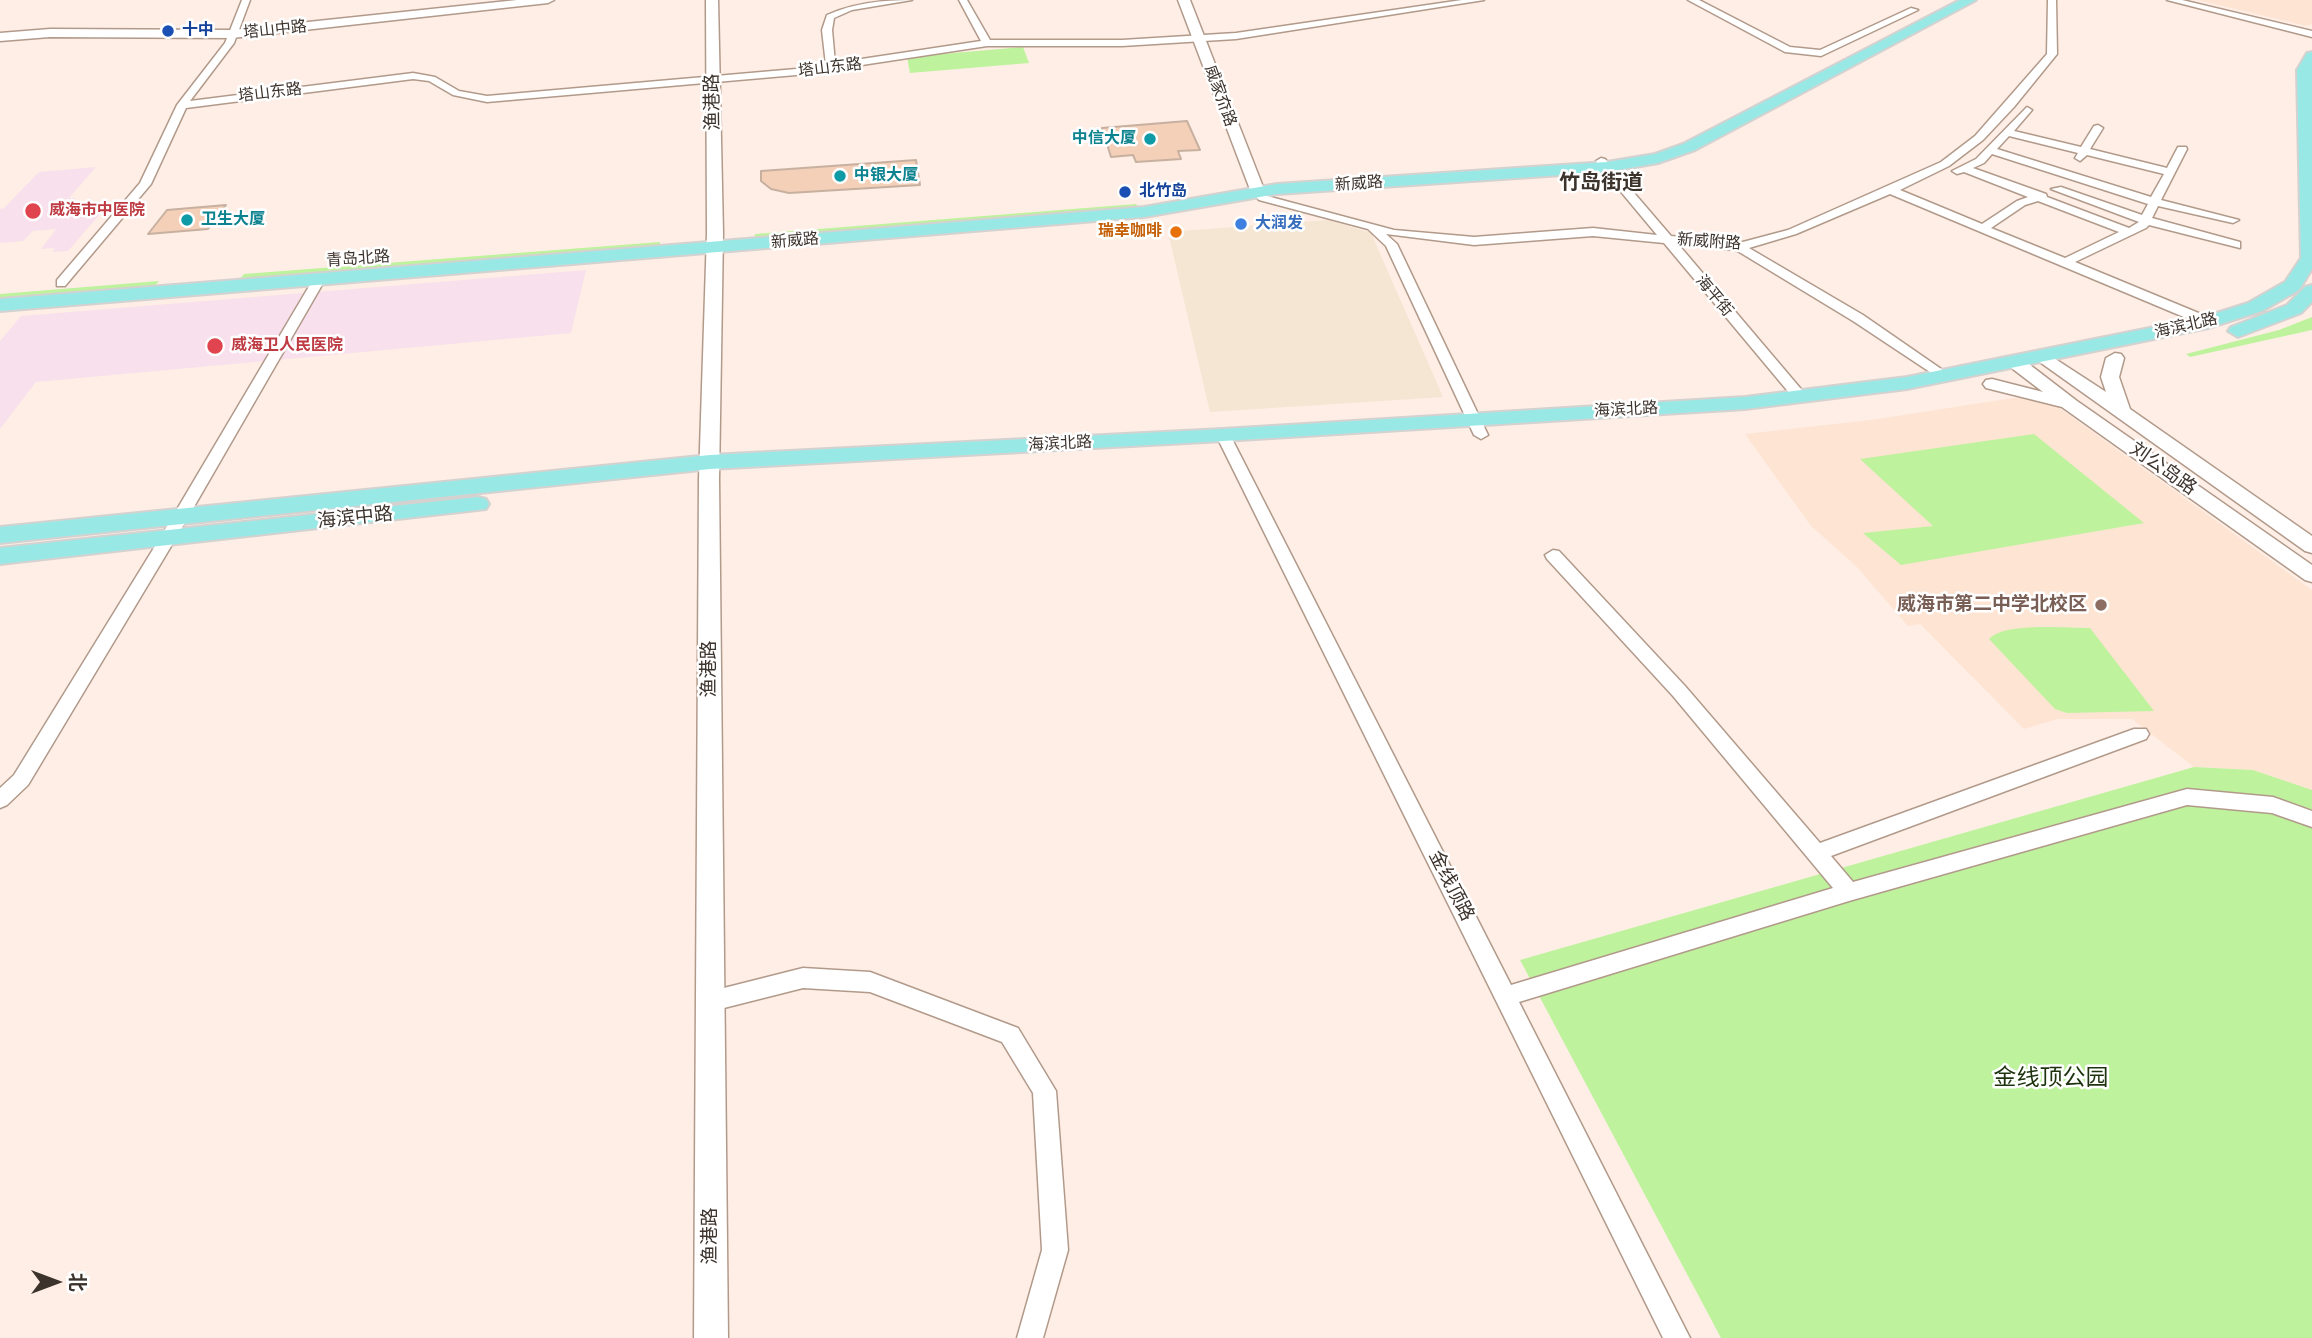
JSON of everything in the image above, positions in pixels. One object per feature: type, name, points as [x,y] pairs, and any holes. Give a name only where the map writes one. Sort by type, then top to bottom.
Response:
[{"type":"main road","name":"新威路","points":[[1604,164],[1678,143],[1919,11],[1957,0]]},
{"type":"main road","name":"新威路","points":[[714,241],[1137,199],[1258,192],[1658,158],[1689,147],[1970,0]]},
{"type":"main road","name":"海滨北路","points":[[710,471],[1477,427],[1815,413],[1908,400],[1992,384],[2038,366],[2208,322],[2255,307],[2292,286],[2310,258],[2304,70],[2312,56]]},
{"type":"main road","name":"新威路","points":[[714,241],[1144,212],[1258,192]]},
{"type":"main road","name":"青岛北路","points":[[0,305],[714,241]]},
{"type":"main road","name":"青岛北路","points":[[0,288],[714,241]]},
{"type":"main road","name":"海滨北路","points":[[1477,427],[1801,398],[2015,362],[2062,370],[2242,330],[2294,309],[2312,291]]},
{"type":"main road","name":"海滨中路","points":[[0,535],[181,516],[710,471]]},
{"type":"main road","name":"海滨中路","points":[[0,556],[710,471]]},
{"type":"street","points":[[61,283],[145,184],[182,105],[229,43],[246,0]]},
{"type":"street","name":"塔山中路","points":[[0,37],[50,33],[232,34],[548,0]]},
{"type":"street","name":"渔港路","points":[[710,1338],[710,471],[714,241],[712,0]]},
{"type":"street","points":[[831,67],[827,30],[830,17],[850,8],[908,0]]},
{"type":"street","points":[[962,0],[987,43]]},
{"type":"street","name":"威家夼路","points":[[1184,0],[1258,192]]},
{"type":"street","name":"塔山东路","points":[[182,105],[413,76],[432,79],[456,93],[487,99],[831,67],[987,43],[1122,43],[1236,36],[1480,0]]},
{"type":"street","points":[[1692,0],[1788,50],[1801,53],[1821,53],[1919,11]]},
{"type":"street","name":"新威附路","points":[[1258,192],[1394,233],[1474,241],[1593,232],[1739,247],[1792,232],[1891,190],[1945,164],[1979,138],[2052,54],[2052,0]]},
{"type":"street","points":[[2171,0],[2312,34]]},
{"type":"street","points":[[1905,195],[1980,161],[2027,110]]},
{"type":"street","points":[[1983,228],[2021,202],[2057,189],[2098,128]]},
{"type":"street","points":[[2006,132],[2170,172]]},
{"type":"street","points":[[2066,262],[2142,226],[2182,149]]},
{"type":"street","points":[[1990,150],[2154,202],[2233,220]]},
{"type":"street","name":"海平街","points":[[1604,164],[1801,398]]},
{"type":"street","points":[[1963,168],[2129,232]]},
{"type":"street","points":[[2057,189],[2145,220],[2235,245]]},
{"type":"street","points":[[1891,190],[2208,322]]},
{"type":"street","points":[[1369,226],[1391,244],[1477,427]]},
{"type":"street","points":[[1739,247],[1858,318],[1942,376]]},
{"type":"street","points":[[0,800],[21,780],[168,538],[320,278]]},
{"type":"street","points":[[2115,358],[2110,377],[2123,414]]},
{"type":"street","name":"刘公岛路","points":[[2038,366],[2071,405],[2312,575]]},
{"type":"street","name":"刘公岛路","points":[[2062,370],[2312,546]]},
{"type":"street","points":[[1992,384],[2071,405]]},
{"type":"street","name":"金线顶路","points":[[1227,443],[1677,1338]]},
{"type":"street","points":[[1553,555],[1679,691],[1849,892]]},
{"type":"street","points":[[1816,853],[2140,734]]},
{"type":"street","points":[[0,783],[21,780]]},
{"type":"street","points":[[1506,996],[1849,892],[2187,797],[2273,805],[2312,819]]},
{"type":"street","points":[[712,1001],[803,978],[870,982],[1010,1035],[1044,1091],[1055,1250],[1030,1338]]},
{"type":"shaded area","points":[[2198,0],[2312,0],[2312,24],[2306,26]]},
{"type":"shaded area","name":"威海市中医院","points":[[96,167],[69,198],[76,198],[62,215],[101,213],[68,251],[52,252],[55,248],[41,249],[56,229],[33,231],[23,241],[0,243],[0,209],[39,172]]},
{"type":"shaded area","points":[[1328,220],[1371,233],[1443,397],[1210,412],[1168,232]]},
{"type":"shaded area","name":"威海卫人民医院","points":[[586,270],[571,333],[36,382],[0,429],[0,341],[21,316]]},
{"type":"shaded area","name":"威海市第二中学北校区","points":[[2013,398],[2030,398],[2058,407],[2312,590],[2312,790],[2253,770],[2194,767],[2132,719],[2058,719],[2024,729],[1920,624],[1908,626],[1856,566],[1811,526],[1745,434],[1871,420]]},
{"type":"green space","points":[[1023,47],[1029,63],[910,73],[907,57]]},
{"type":"green space","points":[[1136,204],[1139,208],[754,238],[755,234]]},
{"type":"green space","points":[[660,242],[660,246],[240,279],[244,274]]},
{"type":"green space","points":[[159,281],[155,286],[0,299],[0,294]]},
{"type":"green space","points":[[2312,317],[2312,330],[2190,357],[2186,354],[2279,330]]},
{"type":"green space","points":[[2034,434],[2144,523],[1901,565],[1863,533],[1933,526],[1860,459]]},
{"type":"green space","points":[[2021,628],[2090,628],[2154,711],[2067,713],[2055,709],[1989,639],[2008,630]]},
{"type":"green space","name":"金线顶公园","points":[[2194,767],[2253,770],[2312,790],[2312,1338],[1721,1338],[1520,960]]},
{"type":"building","name":"中信大厦","points":[[1187,121],[1200,150],[1178,151],[1181,159],[1136,162],[1133,155],[1111,157],[1102,128]]},
{"type":"building","name":"中银大厦","points":[[916,160],[920,185],[789,193],[771,189],[761,181],[761,171]]},
{"type":"building","name":"卫生大厦","points":[[226,205],[208,229],[148,234],[167,210]]},
{"type":"place","name":"十中","points":[[168,31]]},
{"type":"place","name":"中信大厦","points":[[1150,139]]},
{"type":"place","name":"中银大厦","points":[[840,176]]},
{"type":"place","name":"北竹岛","points":[[1125,192]]},
{"type":"place","name":"威海市中医院","points":[[33,211]]},
{"type":"place","name":"卫生大厦","points":[[187,220]]},
{"type":"place","name":"大润发","points":[[1241,224]]},
{"type":"place","name":"瑞幸咖啡","points":[[1176,232]]},
{"type":"place","name":"威海卫人民医院","points":[[215,346]]},
{"type":"place","name":"威海市第二中学北校区","points":[[2101,605]]},
{"type":"district","name":"竹岛街道","points":[[1601,183]]}]
